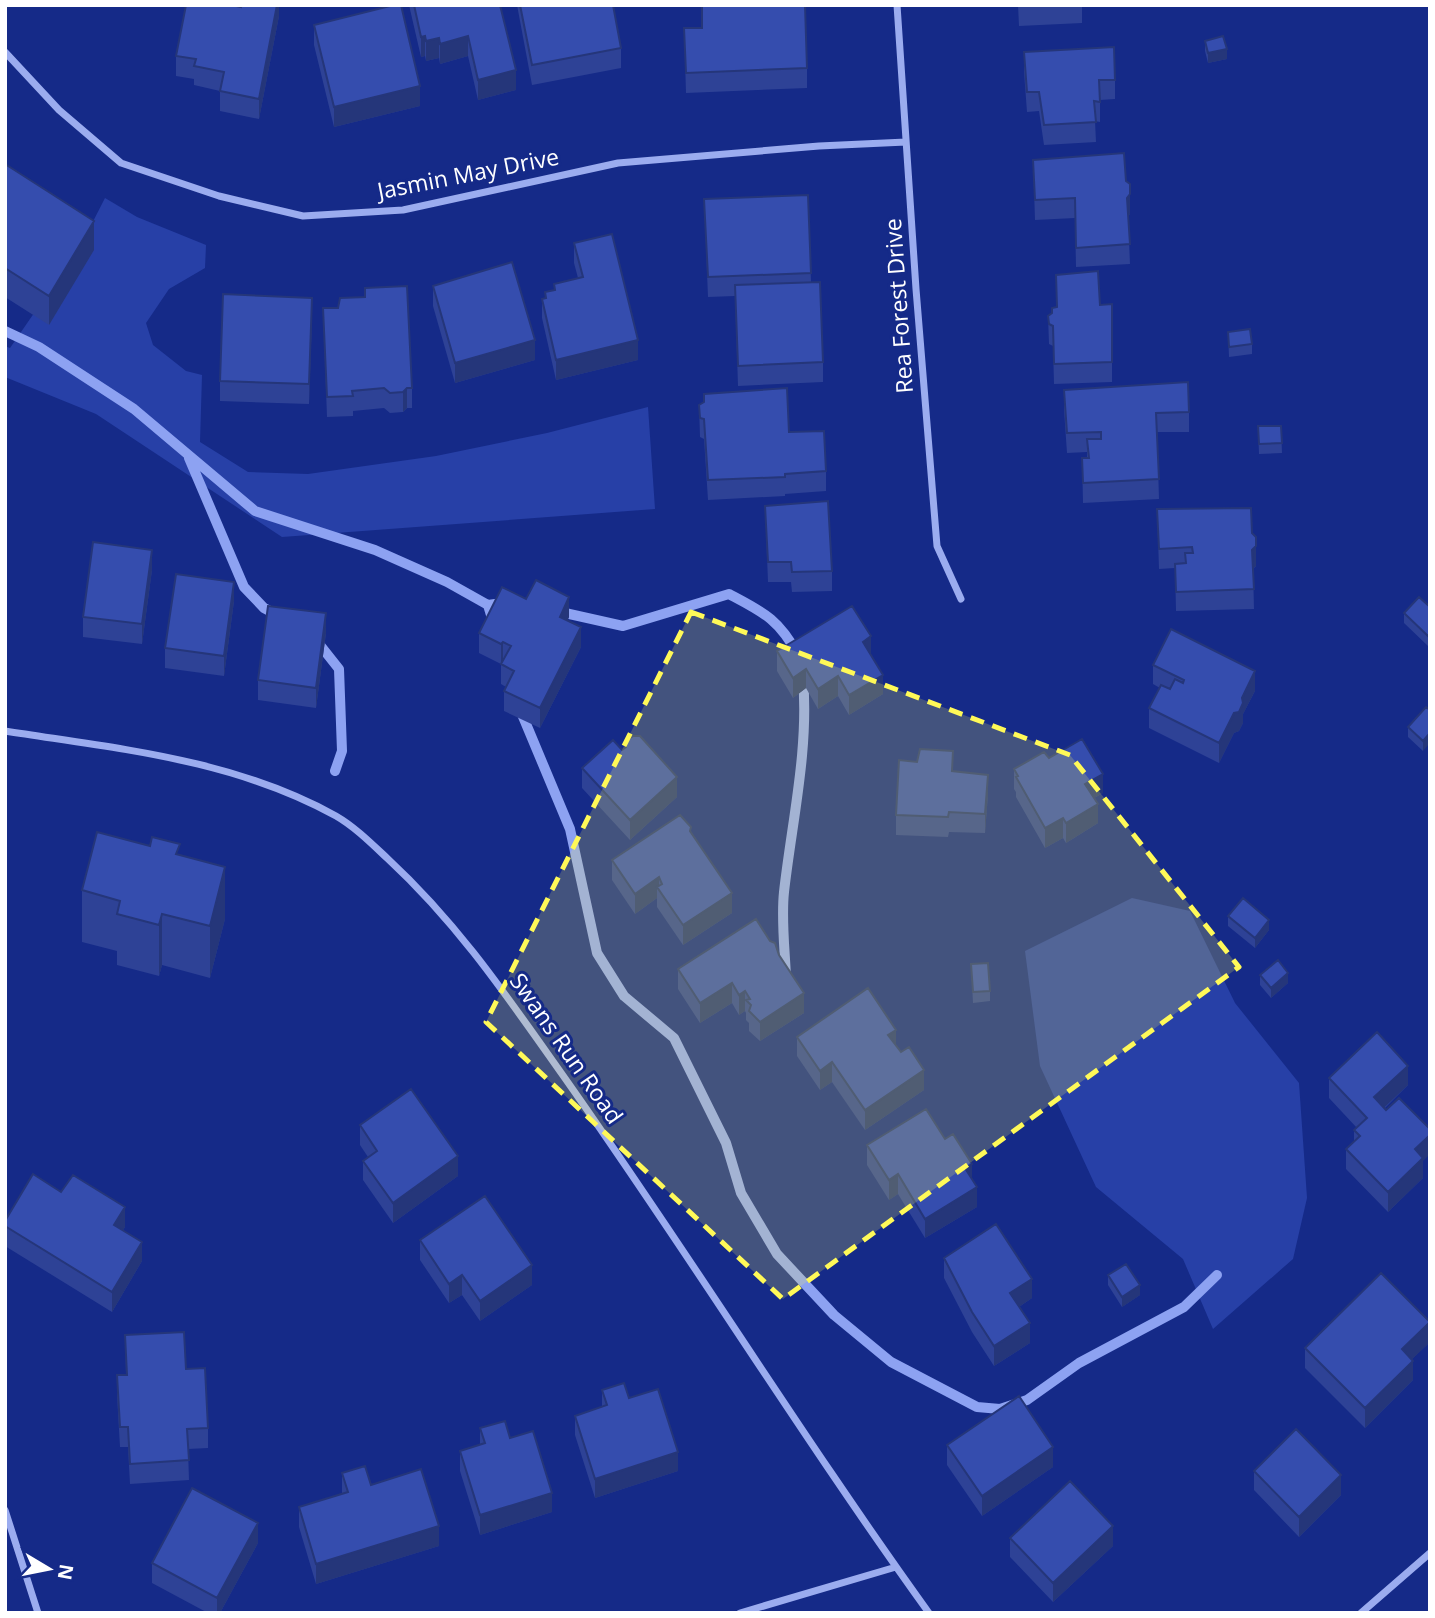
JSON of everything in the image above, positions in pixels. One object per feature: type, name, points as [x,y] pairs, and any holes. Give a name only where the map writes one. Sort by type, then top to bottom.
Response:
[{"type":"street","name":"Rea Forest Drive","points":[[897,5],[937,546],[961,599]]},
{"type":"street","name":"Jasmin May Drive","points":[[5,52],[59,110],[121,163],[219,196],[303,216],[403,210],[618,163],[819,146],[906,142]]},
{"type":"street","name":"Swans Run Road","points":[[5,731],[212,766],[258,781],[339,818],[368,839],[417,885],[475,951],[628,1166],[929,1613]]},
{"type":"street","points":[[5,1510],[38,1613]]},
{"type":"street","points":[[1361,1613],[1430,1553]]},
{"type":"street","points":[[740,1613],[896,1567]]},
{"type":"highlighted area","points":[[691,612],[1070,755],[1239,967],[783,1299],[486,1022]]},
{"type":"shaded area","points":[[105,198],[137,217],[206,245],[205,268],[169,289],[146,323],[153,345],[186,371],[202,375],[200,442],[248,472],[308,474],[436,456],[547,433],[648,407],[655,509],[282,537],[96,414],[5,377],[5,346],[10,348],[81,245]]},
{"type":"shaded area","points":[[1132,898],[1190,911],[1235,1003],[1299,1083],[1307,1198],[1293,1259],[1213,1329],[1183,1259],[1096,1187],[1040,1066],[1025,951]]},
{"type":"building","points":[[186,5],[277,5],[259,99],[220,91],[224,72],[194,66],[196,59],[176,56]]},
{"type":"building","points":[[401,5],[420,86],[334,107],[314,25]]},
{"type":"building","points":[[414,5],[500,5],[516,70],[478,80],[468,36],[440,44],[439,38],[426,41],[425,36],[421,37]]},
{"type":"building","points":[[520,5],[613,5],[621,48],[532,65]]},
{"type":"building","points":[[702,5],[805,5],[807,68],[686,73],[684,28],[702,28]]},
{"type":"building","points":[[1223,36],[1227,49],[1208,53],[1205,41]]},
{"type":"building","points":[[1114,47],[1115,80],[1099,80],[1100,102],[1094,101],[1096,122],[1044,125],[1039,92],[1027,92],[1024,52]]},
{"type":"building","points":[[1124,153],[1126,181],[1130,184],[1127,198],[1130,244],[1076,248],[1075,198],[1035,200],[1033,160]]},
{"type":"building","points":[[5,164],[94,221],[49,296],[5,268]]},
{"type":"building","points":[[808,195],[811,273],[708,277],[704,199]]},
{"type":"building","points":[[612,234],[638,340],[556,360],[542,299],[546,298],[545,292],[555,290],[554,284],[583,277],[574,243]]},
{"type":"building","points":[[512,262],[535,340],[455,363],[433,286]]},
{"type":"building","points":[[1098,271],[1100,305],[1112,304],[1112,362],[1054,364],[1053,326],[1049,324],[1048,316],[1052,313],[1052,308],[1057,307],[1056,275]]},
{"type":"building","points":[[820,282],[823,362],[738,366],[735,285]]},
{"type":"building","points":[[407,286],[412,388],[390,393],[384,388],[352,391],[353,396],[327,397],[323,308],[338,308],[340,298],[365,297],[365,288]]},
{"type":"building","points":[[223,294],[312,298],[309,384],[220,381]]},
{"type":"building","points":[[1250,329],[1252,344],[1229,347],[1228,332]]},
{"type":"building","points":[[1188,382],[1189,412],[1156,413],[1159,479],[1083,483],[1082,458],[1089,458],[1087,439],[1101,439],[1101,432],[1067,433],[1064,390]]},
{"type":"building","points":[[787,388],[789,432],[824,431],[826,471],[785,474],[785,477],[708,480],[704,419],[700,418],[699,405],[704,402],[704,394]]},
{"type":"building","points":[[1258,426],[1281,426],[1282,443],[1259,444]]},
{"type":"building","points":[[828,501],[832,571],[792,572],[791,562],[768,562],[765,506]]},
{"type":"building","points":[[1251,508],[1252,533],[1256,537],[1256,546],[1252,550],[1254,589],[1176,592],[1175,564],[1186,563],[1185,553],[1193,553],[1192,547],[1159,549],[1157,509]]},
{"type":"building","points":[[93,542],[152,550],[142,624],[83,617]]},
{"type":"building","points":[[176,574],[234,582],[224,656],[165,648]]},
{"type":"building","points":[[536,580],[569,597],[560,617],[581,627],[540,708],[504,691],[514,671],[501,664],[511,646],[479,633],[502,587],[526,599]]},
{"type":"building","points":[[1419,597],[1430,607],[1428,636],[1404,613]]},
{"type":"building","points":[[268,606],[326,613],[316,688],[258,680]]},
{"type":"building","points":[[852,606],[871,636],[863,642],[883,675],[849,695],[838,676],[818,689],[806,669],[793,678],[777,651]]},
{"type":"building","points":[[1171,629],[1255,671],[1242,698],[1239,712],[1234,713],[1219,743],[1149,708],[1161,685],[1170,689],[1175,679],[1183,683],[1184,680],[1153,665]]},
{"type":"building","points":[[1426,707],[1430,710],[1430,733],[1423,741],[1408,727]]},
{"type":"building","points":[[633,736],[640,736],[677,777],[630,820],[582,768],[613,740],[622,750],[626,747],[626,741]]},
{"type":"building","points":[[1082,739],[1103,774],[1085,784],[1098,804],[1066,823],[1063,818],[1045,828],[1014,769],[1044,752],[1049,758]]},
{"type":"building","points":[[920,749],[953,751],[952,771],[988,775],[985,814],[949,812],[948,817],[896,815],[899,760],[917,762]]},
{"type":"building","points":[[680,815],[691,827],[690,831],[732,893],[683,925],[657,887],[662,884],[659,877],[635,894],[612,860]]},
{"type":"building","points":[[97,832],[150,846],[152,837],[180,844],[176,854],[225,867],[210,926],[162,914],[159,925],[117,914],[120,901],[82,890]]},
{"type":"building","points":[[1243,898],[1269,920],[1255,938],[1228,916]]},
{"type":"building","points":[[756,919],[770,941],[775,943],[779,955],[804,993],[760,1022],[749,1011],[751,1005],[746,1000],[750,999],[745,991],[739,995],[732,983],[700,1003],[678,969]]},
{"type":"building","points":[[1278,960],[1288,973],[1271,988],[1260,975]]},
{"type":"building","points":[[988,963],[990,991],[973,992],[971,964]]},
{"type":"building","points":[[868,988],[896,1030],[888,1035],[901,1052],[909,1047],[924,1070],[865,1110],[832,1062],[820,1071],[797,1037]]},
{"type":"building","points":[[1377,1032],[1408,1066],[1374,1097],[1386,1110],[1399,1098],[1430,1129],[1430,1135],[1415,1149],[1423,1158],[1388,1192],[1346,1149],[1360,1136],[1354,1130],[1367,1118],[1329,1078]]},
{"type":"building","points":[[411,1089],[458,1156],[393,1203],[363,1161],[377,1151],[360,1125]]},
{"type":"building","points":[[926,1109],[945,1139],[953,1134],[972,1164],[965,1168],[977,1187],[925,1219],[898,1174],[889,1180],[867,1145]]},
{"type":"building","points":[[33,1174],[61,1192],[73,1175],[125,1207],[114,1225],[142,1242],[112,1292],[5,1226],[5,1221]]},
{"type":"building","points":[[485,1196],[532,1265],[480,1301],[462,1275],[449,1284],[420,1240]]},
{"type":"building","points":[[996,1224],[1032,1279],[1010,1293],[1030,1323],[994,1346],[972,1312],[944,1258]]},
{"type":"building","points":[[1126,1264],[1140,1285],[1122,1297],[1108,1275]]},
{"type":"building","points":[[1381,1273],[1430,1322],[1402,1349],[1413,1361],[1365,1408],[1305,1348]]},
{"type":"building","points":[[184,1332],[186,1369],[205,1368],[208,1428],[187,1429],[189,1460],[130,1464],[128,1427],[120,1427],[117,1375],[127,1375],[125,1335]]},
{"type":"building","points":[[624,1383],[629,1398],[658,1389],[678,1452],[595,1479],[575,1416],[607,1405],[602,1390]]},
{"type":"building","points":[[1019,1396],[1053,1447],[982,1496],[947,1445]]},
{"type":"building","points":[[505,1421],[510,1438],[533,1431],[552,1493],[480,1515],[460,1451],[485,1443],[480,1428]]},
{"type":"building","points":[[1296,1429],[1341,1475],[1299,1517],[1254,1471]]},
{"type":"building","points":[[365,1466],[371,1485],[421,1469],[439,1526],[316,1564],[299,1507],[348,1492],[342,1473]]},
{"type":"building","points":[[1070,1481],[1113,1526],[1053,1583],[1010,1538]]},
{"type":"building","points":[[192,1488],[258,1523],[217,1598],[152,1563]]},
{"type":"waterway","points":[[5,331],[39,347],[134,409],[255,511],[375,550],[447,582],[488,605],[495,604]]},
{"type":"waterway","points":[[189,458],[244,587],[264,608],[279,616]]},
{"type":"waterway","points":[[556,611],[623,626],[729,594],[777,625],[798,655]]},
{"type":"waterway","points":[[488,605],[494,625]]},
{"type":"waterway","points":[[316,640],[339,669],[342,751],[335,771]]},
{"type":"waterway","points":[[786,978],[783,903],[802,759],[803,678]]},
{"type":"waterway","points":[[519,707],[570,829],[597,953],[624,996],[674,1038],[726,1143],[741,1193],[777,1254],[834,1315],[891,1362],[977,1407],[1000,1409],[1027,1400],[1079,1363],[1184,1307],[1217,1275]]}]
